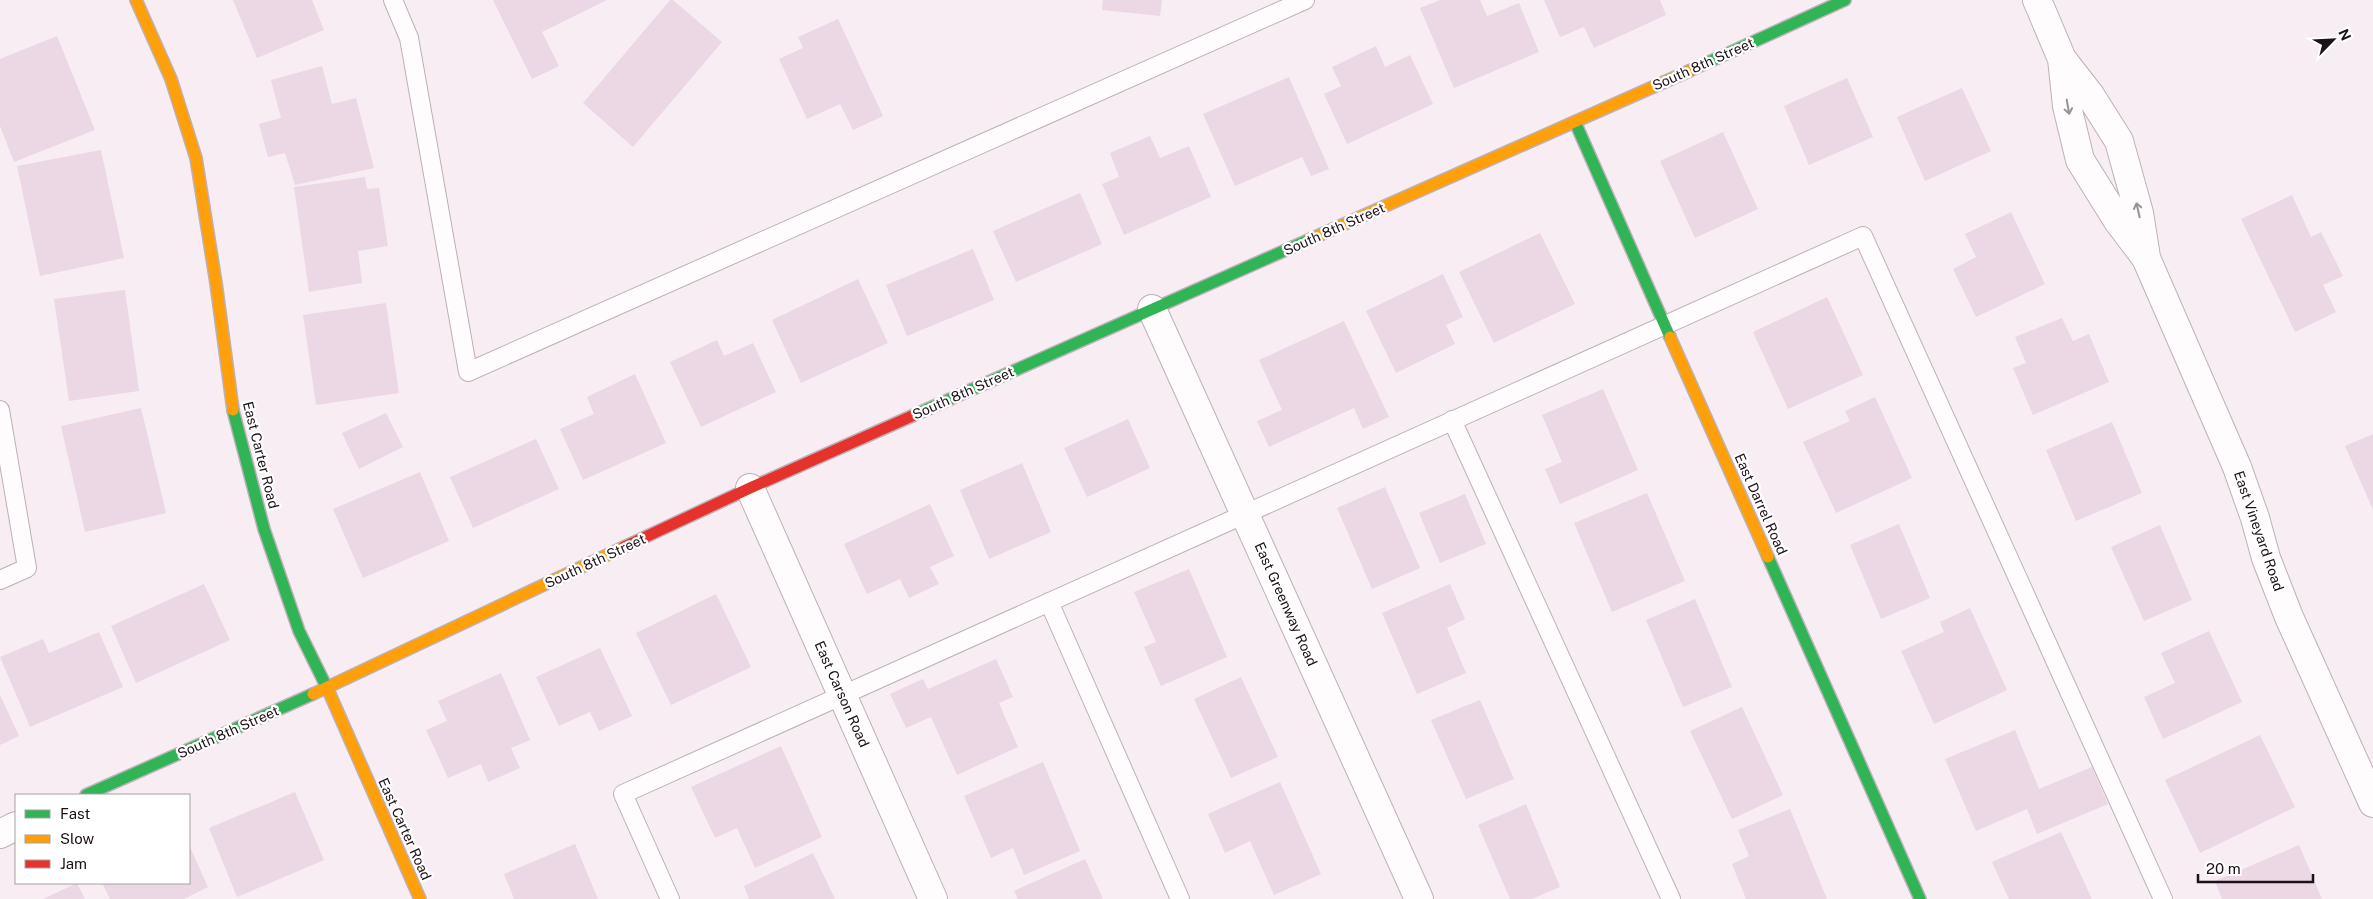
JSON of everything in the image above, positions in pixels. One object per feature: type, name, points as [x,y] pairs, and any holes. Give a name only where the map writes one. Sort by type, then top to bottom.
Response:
[{"type":"street","name":"East Carter Road","points":[[136,0],[171,79],[196,158],[216,283],[232,412],[264,529],[299,631],[327,688],[420,899]]},
{"type":"street","name":"South 8th Street","points":[[88,794],[327,688],[750,488],[1575,122],[1845,0]]},
{"type":"street","name":"East Vineyard Road","points":[[2037,0],[2062,58],[2090,95],[2119,141],[2139,213],[2146,258]]},
{"type":"street","name":"East Vineyard Road","points":[[2062,58],[2067,106],[2080,160],[2118,221],[2146,258],[2237,467],[2256,518],[2266,558],[2289,617],[2373,803]]},
{"type":"street","name":"East Darrel Road","points":[[1575,122],[1920,899]]},
{"type":"street","name":"East Greenway Road","points":[[1152,309],[1419,899]]},
{"type":"street","name":"East Carson Road","points":[[750,488],[933,899]]},
{"type":"street","points":[[0,834],[15,826]]},
{"type":"lane","points":[[393,0],[409,38],[468,372],[1305,0]]},
{"type":"lane","points":[[670,899],[623,794],[1863,236],[2163,899]]},
{"type":"lane","points":[[0,410],[26,568],[0,580]]},
{"type":"lane","points":[[1452,420],[1671,899]]},
{"type":"lane","points":[[1049,602],[1180,899]]},
{"type":"building","points":[[233,0],[312,0],[324,30],[257,58]]},
{"type":"building","points":[[493,0],[607,0],[542,32],[559,66],[532,79]]},
{"type":"building","points":[[670,0],[673,0],[722,42],[633,147],[583,103]]},
{"type":"building","points":[[1103,0],[1162,0],[1160,16],[1102,10]]},
{"type":"building","points":[[1440,0],[1480,0],[1487,16],[1519,3],[1539,52],[1454,88],[1420,8]]},
{"type":"building","points":[[1544,0],[1660,0],[1666,15],[1594,48],[1584,27],[1560,37]]},
{"type":"building","points":[[838,19],[883,116],[853,130],[840,104],[807,119],[779,59],[803,48],[798,37]]},
{"type":"building","points":[[57,36],[95,130],[14,162],[0,126],[0,59]]},
{"type":"building","points":[[1376,46],[1385,67],[1410,55],[1433,104],[1347,144],[1324,94],[1341,86],[1332,67]]},
{"type":"building","points":[[322,66],[332,104],[356,98],[374,168],[295,185],[285,153],[268,157],[259,124],[281,118],[271,80]]},
{"type":"building","points":[[1289,77],[1329,169],[1311,176],[1302,157],[1235,186],[1203,114]]},
{"type":"building","points":[[1847,78],[1873,137],[1809,165],[1784,106]]},
{"type":"building","points":[[1962,88],[1991,151],[1925,181],[1897,117]]},
{"type":"building","points":[[1723,132],[1758,209],[1695,238],[1660,161]]},
{"type":"building","points":[[1150,136],[1160,158],[1189,146],[1211,197],[1124,235],[1102,184],[1119,177],[1110,153]]},
{"type":"building","points":[[101,150],[124,258],[40,276],[17,166]]},
{"type":"building","points":[[365,177],[367,189],[379,188],[388,246],[358,251],[362,283],[309,292],[294,187]]},
{"type":"building","points":[[1080,193],[1102,244],[1016,282],[993,231]]},
{"type":"building","points":[[2292,195],[2311,237],[2321,232],[2343,276],[2323,285],[2336,312],[2295,332],[2241,219]]},
{"type":"building","points":[[2011,212],[2045,284],[1976,317],[1953,269],[1976,257],[1965,234]]},
{"type":"building","points":[[1540,233],[1575,304],[1494,343],[1459,272]]},
{"type":"building","points":[[973,249],[994,300],[907,336],[886,285]]},
{"type":"building","points":[[1443,274],[1463,317],[1446,325],[1455,344],[1396,373],[1366,311]]},
{"type":"building","points":[[858,279],[888,343],[801,383],[772,320]]},
{"type":"building","points":[[125,290],[139,391],[69,401],[54,299]]},
{"type":"building","points":[[1827,297],[1863,375],[1788,409],[1753,332]]},
{"type":"building","points":[[386,303],[399,393],[316,405],[303,315]]},
{"type":"building","points":[[2062,318],[2073,341],[2089,334],[2109,382],[2033,415],[2013,368],[2026,363],[2015,337]]},
{"type":"building","points":[[1344,321],[1389,417],[1363,429],[1354,408],[1269,447],[1257,421],[1282,410],[1259,360]]},
{"type":"building","points":[[717,340],[724,356],[753,343],[776,392],[701,427],[670,362]]},
{"type":"building","points":[[635,374],[666,443],[583,480],[560,429],[594,414],[587,397]]},
{"type":"building","points":[[1603,389],[1638,470],[1560,504],[1545,469],[1562,462],[1542,415]]},
{"type":"building","points":[[1875,397],[1912,478],[1836,513],[1803,442],[1850,421],[1845,411]]},
{"type":"building","points":[[141,408],[166,513],[85,532],[61,426]]},
{"type":"building","points":[[386,413],[403,447],[359,469],[342,433]]},
{"type":"building","points":[[1128,419],[1150,468],[1087,497],[1064,448]]},
{"type":"building","points":[[2112,422],[2142,493],[2076,521],[2046,450]]},
{"type":"building","points":[[2373,434],[2373,510],[2345,446]]},
{"type":"building","points":[[536,439],[559,489],[473,528],[450,477]]},
{"type":"building","points":[[1022,463],[1051,532],[989,559],[960,490]]},
{"type":"building","points":[[420,472],[449,541],[363,578],[333,509]]},
{"type":"building","points":[[1385,487],[1420,568],[1372,589],[1337,508]]},
{"type":"building","points":[[1647,493],[1685,581],[1612,612],[1574,523]]},
{"type":"building","points":[[1465,494],[1486,544],[1440,563],[1419,513]]},
{"type":"building","points":[[930,504],[954,556],[930,567],[939,584],[909,598],[900,579],[867,594],[844,544]]},
{"type":"building","points":[[1899,524],[1930,598],[1881,619],[1850,545]]},
{"type":"building","points":[[2160,525],[2192,600],[2144,621],[2111,547]]},
{"type":"building","points":[[1189,569],[1227,657],[1161,686],[1144,647],[1156,642],[1134,592]]},
{"type":"building","points":[[204,584],[230,640],[136,683],[111,626]]},
{"type":"building","points":[[1450,584],[1465,619],[1447,628],[1466,673],[1417,694],[1382,613]]},
{"type":"building","points":[[716,594],[751,667],[671,705],[636,633]]},
{"type":"building","points":[[1695,599],[1732,687],[1683,707],[1646,620]]},
{"type":"building","points":[[1970,608],[2007,690],[1934,724],[1901,651],[1944,632],[1940,622]]},
{"type":"building","points":[[2209,631],[2242,702],[2163,739],[2144,697],[2175,683],[2161,653]]},
{"type":"building","points":[[99,632],[123,687],[30,727],[0,657],[43,639],[49,653]]},
{"type":"building","points":[[600,648],[632,716],[599,731],[590,712],[559,726],[536,677]]},
{"type":"building","points":[[996,659],[1013,697],[999,703],[1018,747],[957,775],[931,717],[906,728],[890,694],[923,679],[928,689]]},
{"type":"building","points":[[501,673],[530,740],[511,748],[520,768],[488,782],[481,764],[448,778],[426,730],[447,721],[438,701]]},
{"type":"building","points":[[1241,677],[1278,757],[1231,778],[1194,699]]},
{"type":"building","points":[[0,695],[19,736],[0,745]]},
{"type":"building","points":[[1480,700],[1514,779],[1466,799],[1431,720]]},
{"type":"building","points":[[1742,707],[1783,795],[1732,819],[1690,731]]},
{"type":"building","points":[[2015,730],[2039,789],[2092,767],[2108,804],[2037,834],[2027,809],[1976,831],[1945,759]]},
{"type":"building","points":[[2260,735],[2295,807],[2200,853],[2165,780]]},
{"type":"building","points":[[781,746],[822,837],[755,868],[737,828],[715,838],[691,787]]},
{"type":"building","points":[[1043,762],[1080,851],[1024,875],[1013,848],[991,858],[964,796]]},
{"type":"building","points":[[1280,782],[1321,874],[1274,895],[1250,841],[1225,853],[1208,814]]},
{"type":"building","points":[[295,792],[324,860],[237,897],[209,828]]},
{"type":"building","points":[[1526,804],[1560,887],[1532,899],[1510,899],[1478,825]]},
{"type":"building","points":[[1790,809],[1827,899],[1746,899],[1732,864],[1749,856],[1738,830]]},
{"type":"building","points":[[2061,832],[2092,899],[2009,899],[1992,862]]},
{"type":"building","points":[[575,844],[598,899],[514,899],[504,874]]},
{"type":"building","points":[[2299,845],[2322,899],[2222,899],[2215,881]]},
{"type":"building","points":[[190,847],[208,887],[184,899],[110,899],[102,884],[190,884]]},
{"type":"building","points":[[813,853],[835,899],[749,899],[744,886]]},
{"type":"building","points":[[1085,859],[1103,899],[1018,899],[1014,891]]},
{"type":"building","points":[[78,884],[85,899],[43,899]]},
{"type":"traffic: fast","points":[[1689,71],[1845,0]]},
{"type":"traffic: fast","points":[[1575,122],[1670,337]]},
{"type":"traffic: fast","points":[[912,416],[1313,238]]},
{"type":"traffic: fast","points":[[233,410],[264,529],[299,631],[329,692]]},
{"type":"traffic: fast","points":[[1768,557],[1920,899]]},
{"type":"traffic: fast","points":[[88,794],[313,694]]},
{"type":"traffic: slow","points":[[136,0],[171,79],[196,158],[216,283],[233,410]]},
{"type":"traffic: slow","points":[[1313,238],[1689,71]]},
{"type":"traffic: slow","points":[[1670,337],[1768,557]]},
{"type":"traffic: slow","points":[[313,694],[624,547]]},
{"type":"traffic: slow","points":[[329,692],[420,899]]},
{"type":"traffic: jam","points":[[624,547],[750,488],[912,416]]}]
